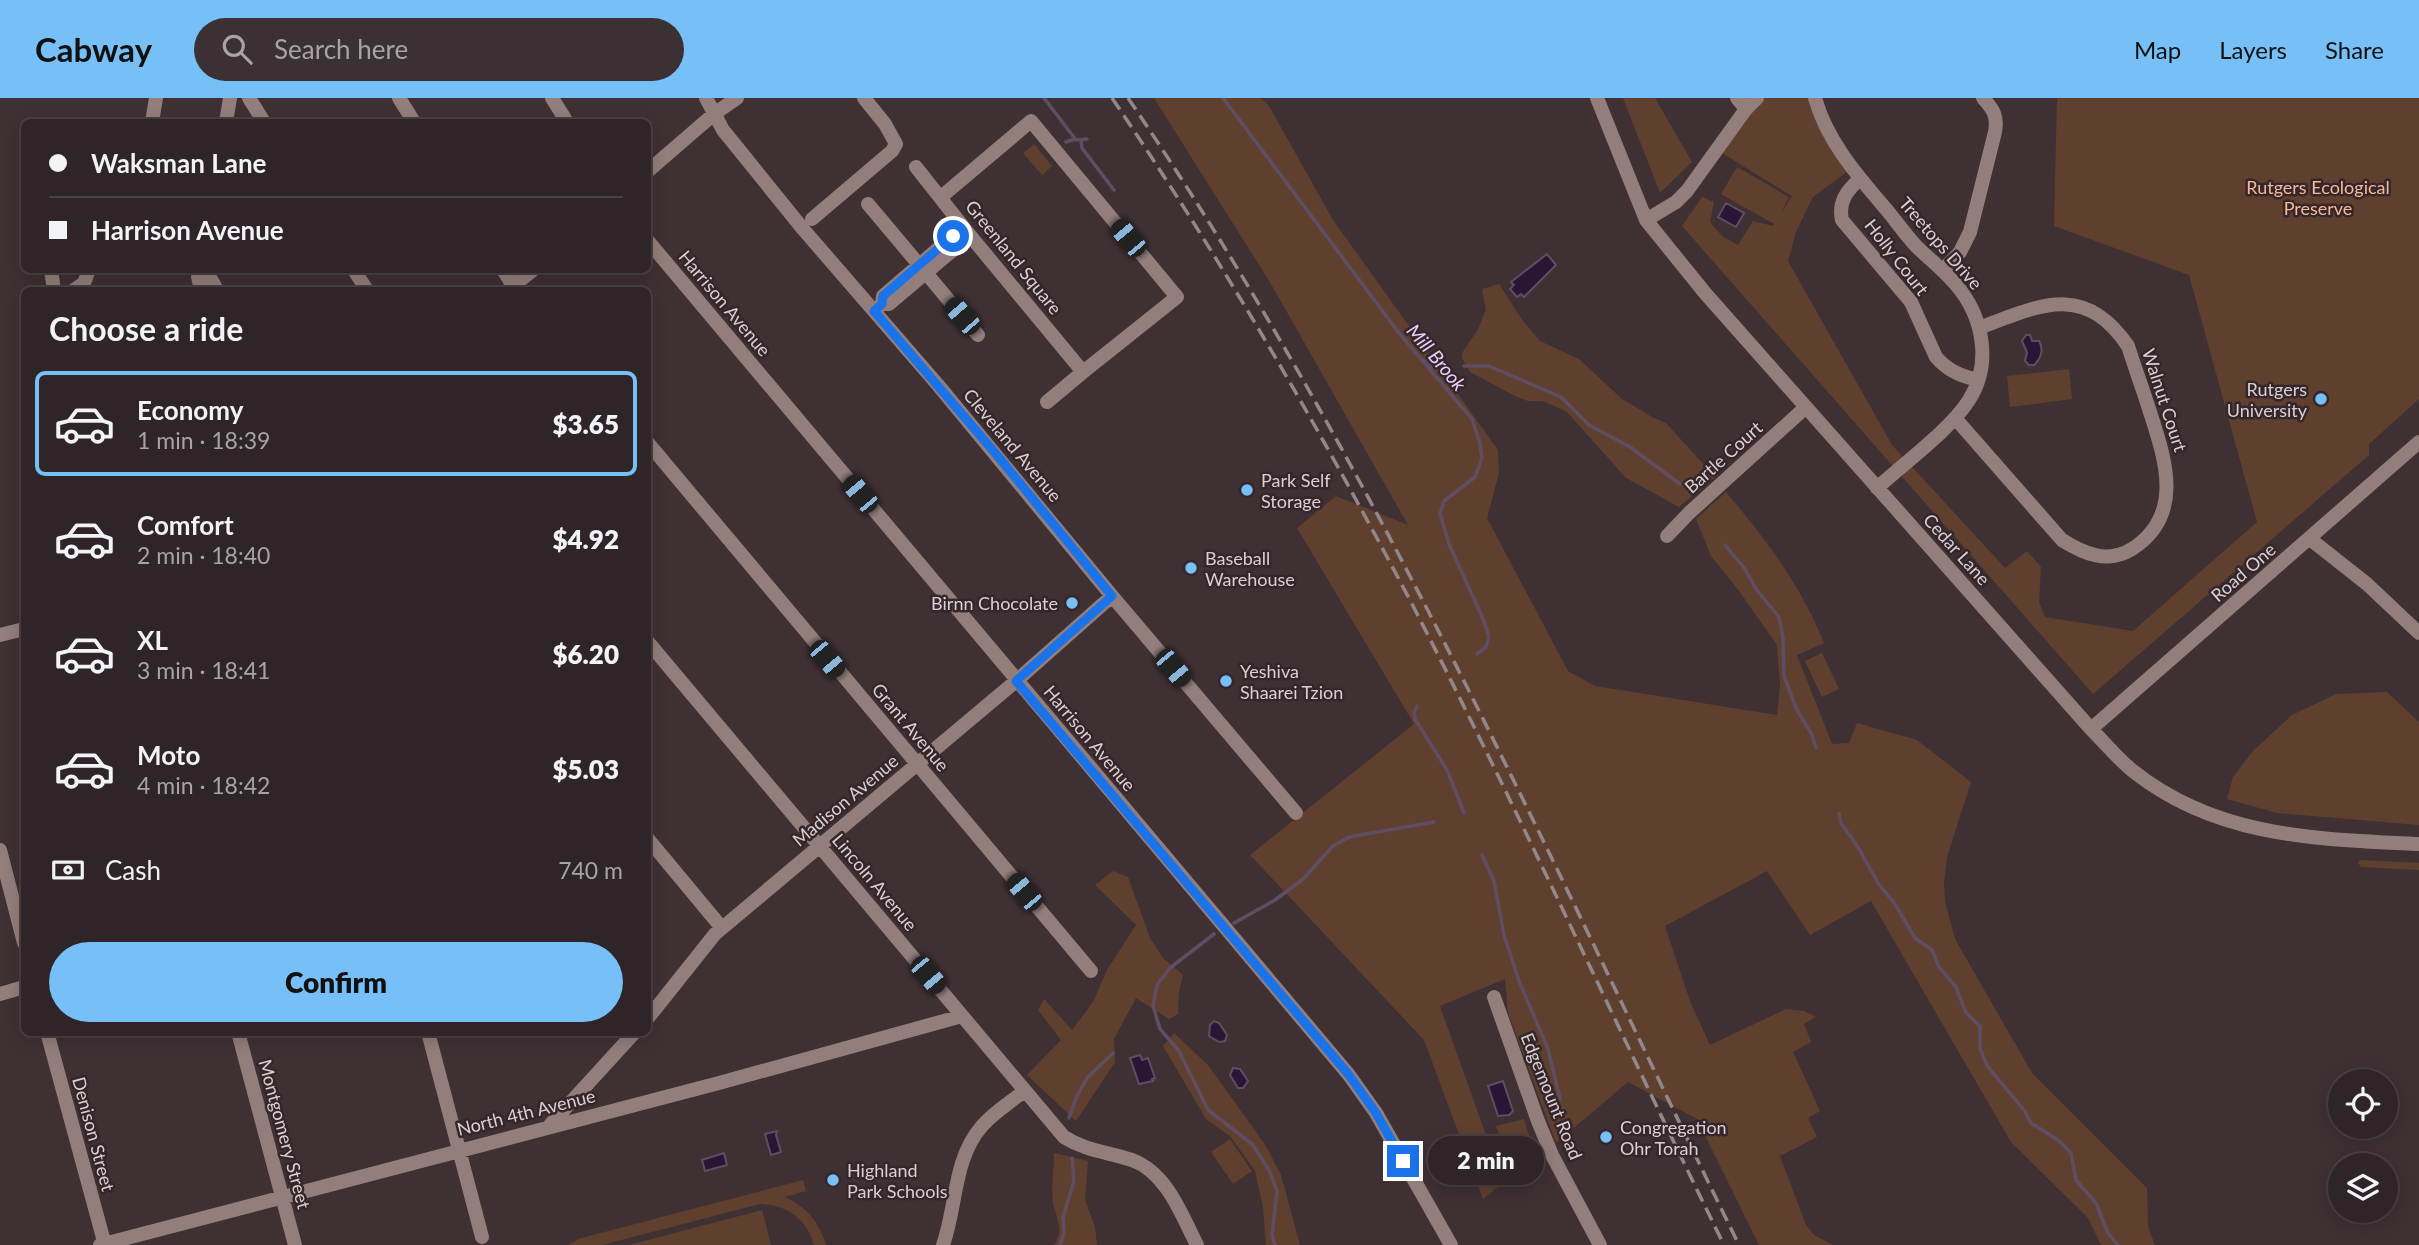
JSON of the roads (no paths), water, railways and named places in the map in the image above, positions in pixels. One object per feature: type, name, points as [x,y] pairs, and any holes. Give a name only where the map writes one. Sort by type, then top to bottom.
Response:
[{"type":"street","points":[[152,119],[156,98]]},
{"type":"street","points":[[226,119],[230,98]]},
{"type":"street","points":[[249,98],[262,119]]},
{"type":"street","points":[[399,98],[412,119]]},
{"type":"street","points":[[552,98],[565,119]]},
{"type":"street","name":"Cleveland Avenue","points":[[706,98],[723,130],[739,150],[878,308],[1112,596],[1296,813]]},
{"type":"street","points":[[651,169],[714,114],[737,98]]},
{"type":"street","points":[[812,219],[896,144],[885,124],[864,98]]},
{"type":"street","name":"Cedar Lane","points":[[1597,98],[1646,220],[1705,293],[1877,488],[2091,729],[2133,771],[2169,795],[2218,819],[2306,838],[2419,844]]},
{"type":"street","name":"Treetops Drive","points":[[1815,98],[1825,128],[1860,178],[1916,245],[1943,270],[1972,308],[1983,351],[1978,380]]},
{"type":"street","points":[[1943,270],[1961,251],[1970,232],[1996,124],[1995,113],[1983,98]]},
{"type":"street","points":[[1646,220],[1676,202],[1687,191],[1747,102]]},
{"type":"street","name":"Greenland Square","points":[[942,197],[1031,121],[1177,297],[1047,402]]},
{"type":"street","name":"Greenland Square","points":[[916,167],[942,197],[962,233],[1083,372]]},
{"type":"street","name":"Holly Court","points":[[1860,178],[1850,187],[1842,203],[1842,220],[1911,302],[1942,365],[1978,380]]},
{"type":"street","points":[[868,204],[978,335]]},
{"type":"street","points":[[878,308],[889,304],[922,269],[960,244],[962,233]]},
{"type":"street","name":"Harrison Avenue","points":[[651,245],[1349,1075],[1376,1113],[1451,1245]]},
{"type":"street","points":[[78,287],[84,283],[88,273]]},
{"type":"street","points":[[514,287],[530,273]]},
{"type":"street","name":"Walnut Court","points":[[1955,418],[2062,540],[2085,553],[2111,557],[2123,554],[2145,538],[2160,517],[2167,491],[2165,458],[2128,346],[2120,334],[2097,315],[2068,303],[2043,305],[1979,328]]},
{"type":"street","points":[[1877,488],[1955,418],[1969,400],[1978,380]]},
{"type":"street","name":"Bartle Court","points":[[1667,536],[1806,407]]},
{"type":"street","name":"Road One","points":[[2091,729],[2419,442]]},
{"type":"street","name":"Grant Avenue","points":[[651,447],[1091,971]]},
{"type":"street","points":[[2310,539],[2367,584],[2419,634]]},
{"type":"street","name":"Madison Avenue","points":[[651,1014],[722,928],[1016,681],[1112,596]]},
{"type":"street","points":[[0,635],[21,630]]},
{"type":"street","name":"Lincoln Avenue","points":[[651,646],[1065,1137],[1079,1146],[1134,1161],[1146,1167],[1159,1178],[1197,1245]]},
{"type":"street","points":[[651,843],[722,928]]},
{"type":"street","points":[[0,850],[21,931]]},
{"type":"street","points":[[0,993],[21,988]]},
{"type":"street","name":"Edgemount Road","points":[[1494,996],[1552,1155],[1600,1245]]},
{"type":"street","name":"North 4th Avenue","points":[[103,1244],[719,1083],[962,1016]]},
{"type":"street","name":"Denison Street","points":[[48,1036],[103,1244]]},
{"type":"street","name":"Montgomery Street","points":[[239,1036],[295,1245]]},
{"type":"street","points":[[429,1036],[482,1237]]},
{"type":"street","points":[[549,1126],[631,1036]]},
{"type":"street","points":[[943,1245],[967,1148],[984,1124],[1024,1091]]},
{"type":"waterway","points":[[1044,98],[1076,140],[1087,139]]},
{"type":"waterway","name":"Mill Brook","points":[[1223,98],[1399,333],[1472,419],[1482,458],[1475,477],[1444,501],[1440,514],[1449,544],[1489,637],[1486,647],[1477,654]]},
{"type":"waterway","points":[[1066,142],[1075,139]]},
{"type":"waterway","points":[[1081,141],[1082,148],[1114,190]]},
{"type":"waterway","name":"Mill Brook","points":[[1423,360],[1436,369]]},
{"type":"waterway","points":[[1464,366],[1489,366],[1561,397],[1589,425],[1630,447],[1680,484]]},
{"type":"waterway","points":[[1725,545],[1779,617],[1783,637],[1784,676],[1816,748]]},
{"type":"waterway","name":"Mill Brook","points":[[1417,706],[1415,719],[1447,770],[1464,813]]},
{"type":"waterway","points":[[1839,814],[1841,823],[1878,883],[1895,904],[1915,938],[1932,950],[1939,967],[1956,987],[1966,1013],[1980,1026],[1980,1049],[1988,1067],[2024,1110],[2031,1123],[2058,1140],[2071,1153],[2076,1180],[2096,1203],[2108,1233],[2118,1245]]},
{"type":"waterway","name":"Mill Brook","points":[[1234,923],[1275,900],[1302,880],[1333,846],[1349,837],[1434,822]]},
{"type":"waterway","points":[[1482,855],[1494,881],[1504,935],[1519,981],[1548,1049],[1560,1099]]},
{"type":"waterway","name":"Mill Brook","points":[[1214,934],[1170,968],[1157,985],[1153,1006],[1160,1029],[1179,1051],[1208,1110],[1252,1144],[1269,1170],[1277,1191],[1272,1235],[1275,1245]]},
{"type":"waterway","points":[[1069,1118],[1087,1078],[1113,1053]]},
{"type":"waterway","points":[[1060,1245],[1064,1233],[1063,1217],[1074,1181],[1072,1158]]},
{"type":"railway","points":[[1112,98],[1231,284],[1306,411],[1412,604],[1492,763],[1724,1245]]},
{"type":"railway","points":[[1128,98],[1216,234],[1300,374],[1378,516],[1526,806],[1739,1245]]},
{"type":"place","name":"Rutgers University","points":[[2321,399]]},
{"type":"place","name":"Park Self Storage","points":[[1247,490]]},
{"type":"place","name":"Baseball Warehouse","points":[[1191,568]]},
{"type":"place","name":"Birnn Chocolate","points":[[1072,603]]},
{"type":"place","name":"Yeshiva Shaarei Tzion","points":[[1226,681]]},
{"type":"place","name":"Congregation Ohr Torah","points":[[1606,1137]]},
{"type":"place","name":"Highland Park Schools","points":[[833,1180]]},
{"type":"park label","name":"Rutgers Ecological Preserve","points":[[2318,197]]}]
